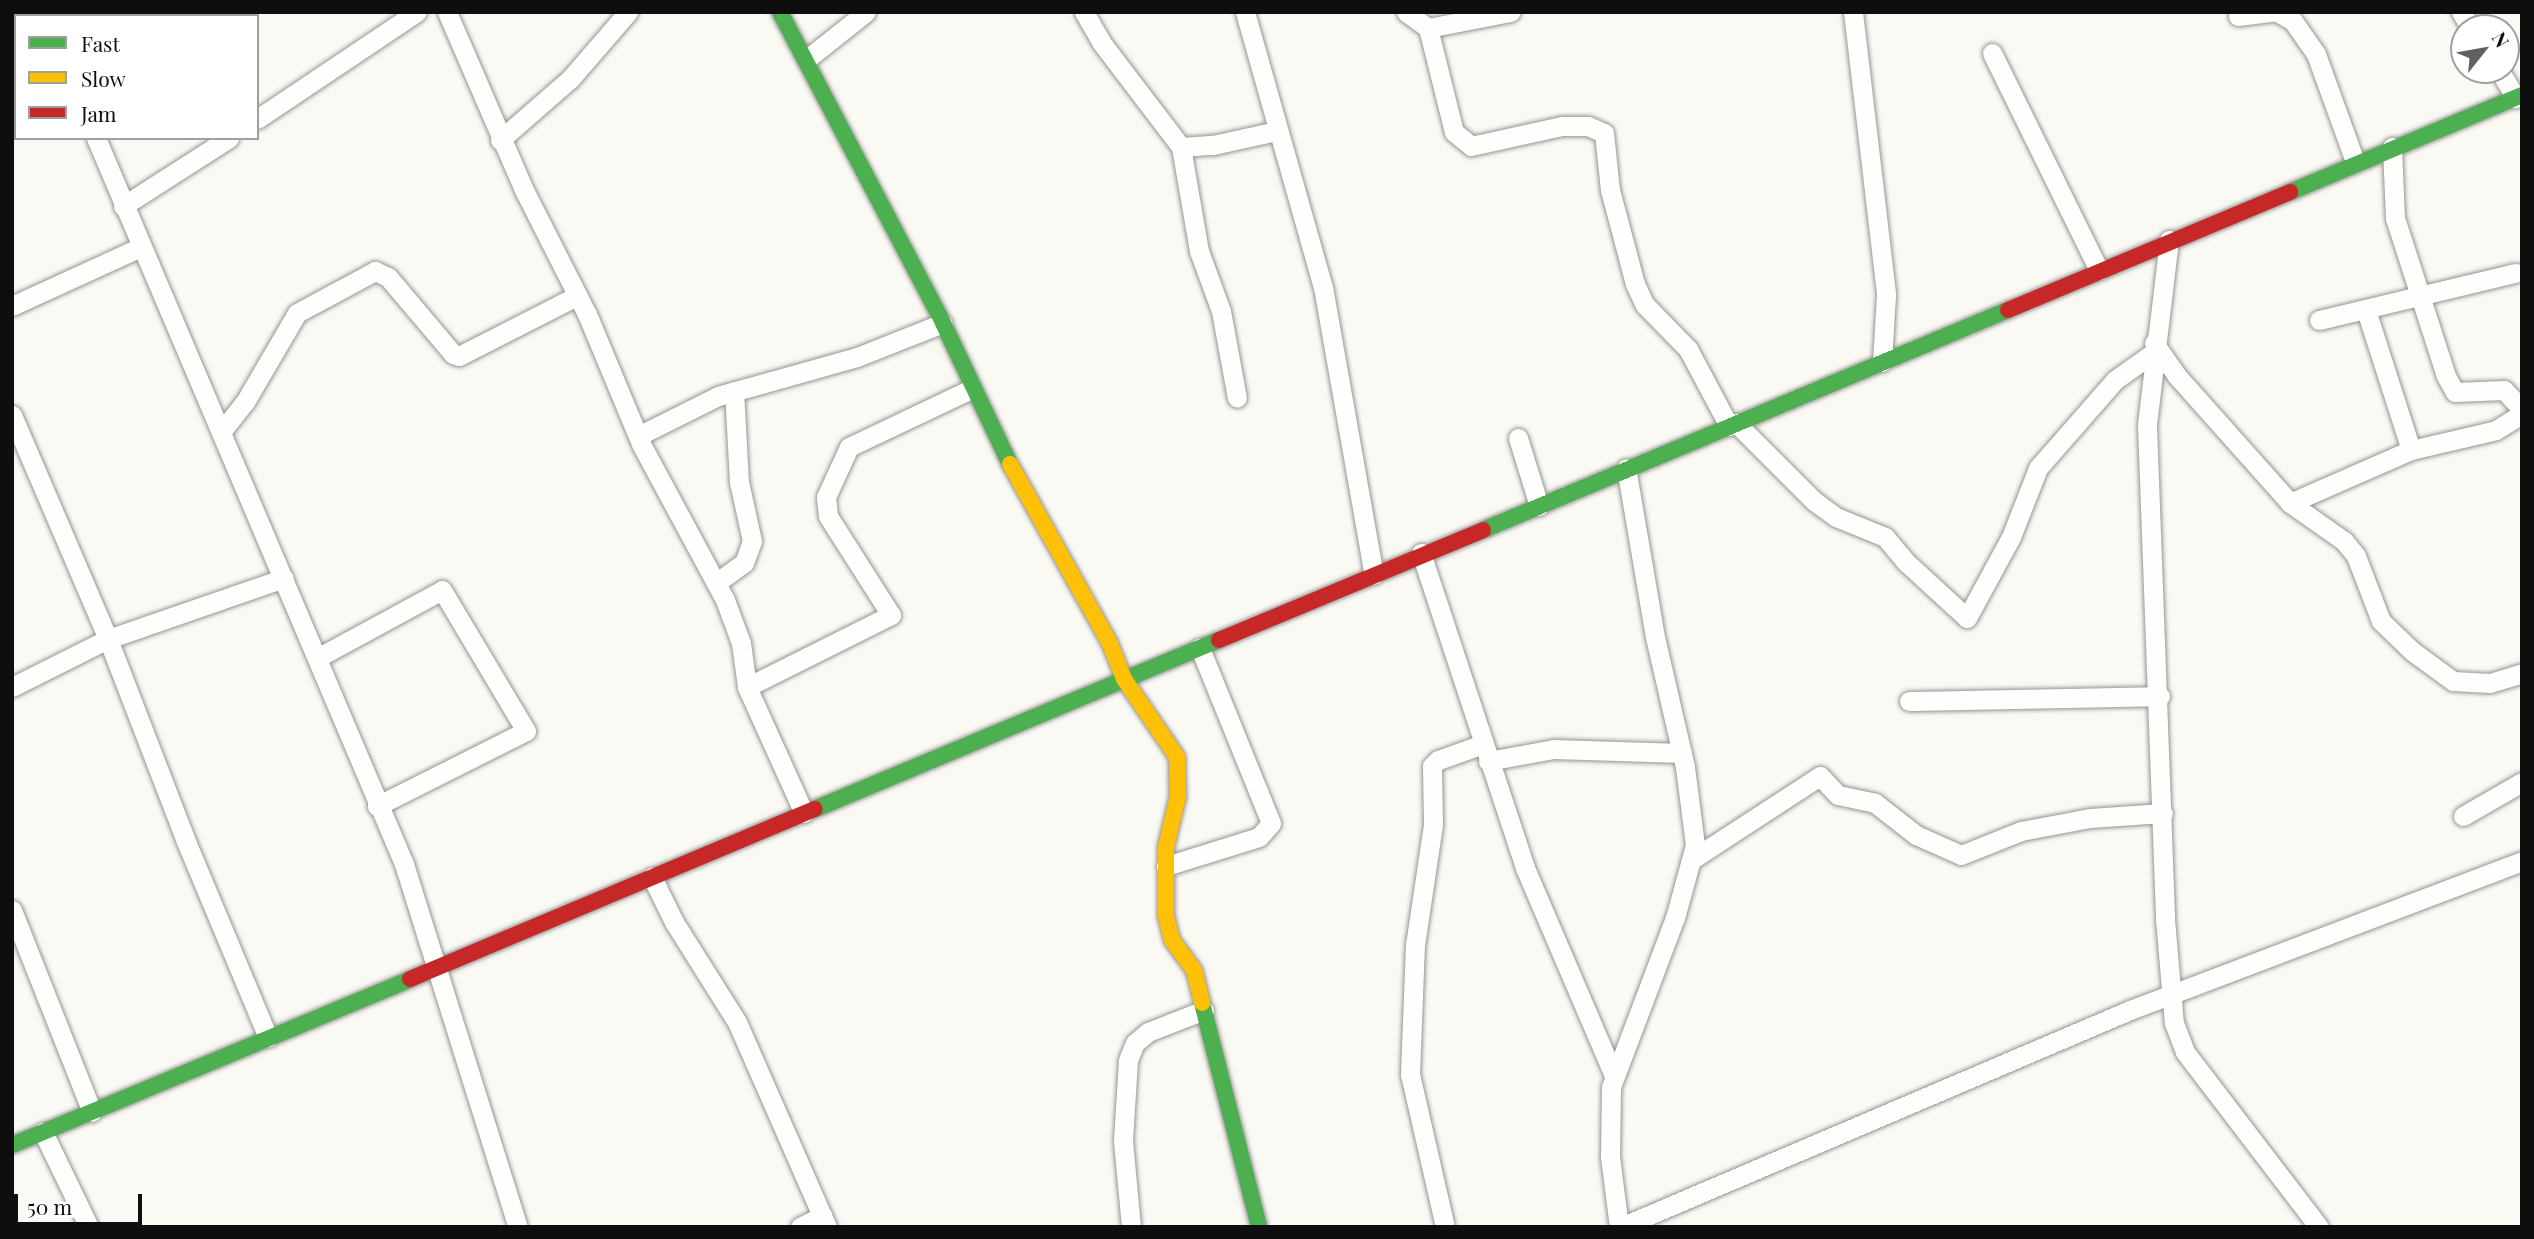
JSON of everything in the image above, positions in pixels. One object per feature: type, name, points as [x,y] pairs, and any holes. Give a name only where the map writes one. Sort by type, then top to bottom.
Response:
[{"type":"main road","points":[[780,12],[807,59],[827,107],[943,323],[969,390],[1074,576],[1124,680],[1180,766],[1166,866],[1172,940],[1194,971],[1259,1227]]},
{"type":"main road","points":[[12,1145],[2354,162],[2519,97]]},
{"type":"street","points":[[259,118],[417,12]]},
{"type":"street","points":[[447,12],[500,140],[577,296],[638,436],[716,583],[741,643],[747,687],[804,813]]},
{"type":"street","points":[[500,140],[570,79],[628,12]]},
{"type":"street","points":[[807,59],[866,12]]},
{"type":"street","points":[[1083,12],[1101,42],[1181,147],[1199,251],[1221,311],[1237,398]]},
{"type":"street","points":[[1245,12],[1276,131],[1323,287],[1374,575]]},
{"type":"street","points":[[1406,12],[1428,27],[1454,132],[1471,146],[1562,126],[1588,126],[1604,133],[1609,190],[1635,284],[1652,313],[1688,349],[1733,424],[1814,501],[1836,517],[1885,537],[1967,618],[2011,537],[2038,468],[2115,380],[2153,348]]},
{"type":"street","points":[[1428,27],[1510,12]]},
{"type":"street","points":[[1853,12],[1886,295],[1882,362]]},
{"type":"street","points":[[2238,16],[2274,12],[2293,21],[2316,54],[2354,162]]},
{"type":"street","points":[[1992,53],[2099,270]]},
{"type":"street","points":[[1181,147],[1213,145],[1276,131]]},
{"type":"street","points":[[97,140],[222,431],[377,806],[412,883],[518,1227]]},
{"type":"street","points":[[123,206],[226,140]]},
{"type":"street","points":[[2392,147],[2395,218],[2455,392],[2504,390],[2522,408]]},
{"type":"street","points":[[2168,240],[2153,348],[2147,425],[2174,1023],[2185,1052],[2319,1227]]},
{"type":"street","points":[[12,306],[141,247]]},
{"type":"street","points":[[222,431],[245,402],[297,313],[375,271],[388,277],[453,354],[459,356],[577,296]]},
{"type":"street","points":[[2319,320],[2515,273]]},
{"type":"street","points":[[2366,310],[2411,450]]},
{"type":"street","points":[[638,436],[734,391],[857,357],[943,323]]},
{"type":"street","points":[[2153,348],[2290,503],[2344,541],[2357,556],[2381,621],[2443,676],[2454,681],[2490,683],[2522,673]]},
{"type":"street","points":[[747,687],[891,615],[828,516],[826,497],[849,447],[969,390]]},
{"type":"street","points":[[716,583],[744,563],[751,541],[739,482],[734,391]]},
{"type":"street","points":[[2290,503],[2411,450],[2496,430],[2522,414]]},
{"type":"street","points":[[12,415],[108,639],[185,839],[268,1037]]},
{"type":"street","points":[[1518,438],[1539,506]]},
{"type":"street","points":[[1626,468],[1655,638],[1682,753],[1695,858],[1614,1076],[1610,1157],[1620,1227],[2172,994],[2522,861]]},
{"type":"street","points":[[1422,553],[1485,752],[1525,867],[1614,1076]]},
{"type":"street","points":[[12,687],[108,639],[284,579]]},
{"type":"street","points":[[317,658],[442,590],[526,731],[377,806]]},
{"type":"street","points":[[1166,866],[1259,837],[1271,823],[1200,648]]},
{"type":"street","points":[[1909,701],[2160,696]]},
{"type":"street","points":[[1445,1227],[1410,1074],[1415,945],[1433,824],[1433,764],[1485,752],[1554,749],[1682,753]]},
{"type":"street","points":[[1695,858],[1821,776],[1838,795],[1875,803],[1916,835],[1961,855],[2021,831],[2090,818],[2163,813]]},
{"type":"street","points":[[2463,816],[2522,782]]},
{"type":"street","points":[[652,877],[674,922],[737,1022],[824,1221],[800,1227]]},
{"type":"street","points":[[12,910],[92,1112]]},
{"type":"street","points":[[1131,1227],[1123,1140],[1128,1060],[1135,1043],[1148,1032],[1204,1010]]},
{"type":"street","points":[[43,1132],[89,1227]]},
{"type":"traffic: fast","points":[[780,12],[943,323],[1010,464]]},
{"type":"traffic: fast","points":[[2290,192],[2522,95]]},
{"type":"traffic: fast","points":[[1483,530],[2008,310]]},
{"type":"traffic: fast","points":[[815,809],[1219,640]]},
{"type":"traffic: fast","points":[[12,1145],[410,979]]},
{"type":"traffic: fast","points":[[1202,1003],[1259,1227]]},
{"type":"traffic: slow","points":[[1010,464],[1110,644],[1124,679],[1177,757],[1178,796],[1166,847],[1166,916],[1172,940],[1194,970],[1202,1003]]},
{"type":"traffic: jam","points":[[2008,310],[2290,192]]},
{"type":"traffic: jam","points":[[1219,640],[1483,530]]},
{"type":"traffic: jam","points":[[410,979],[815,809]]}]
